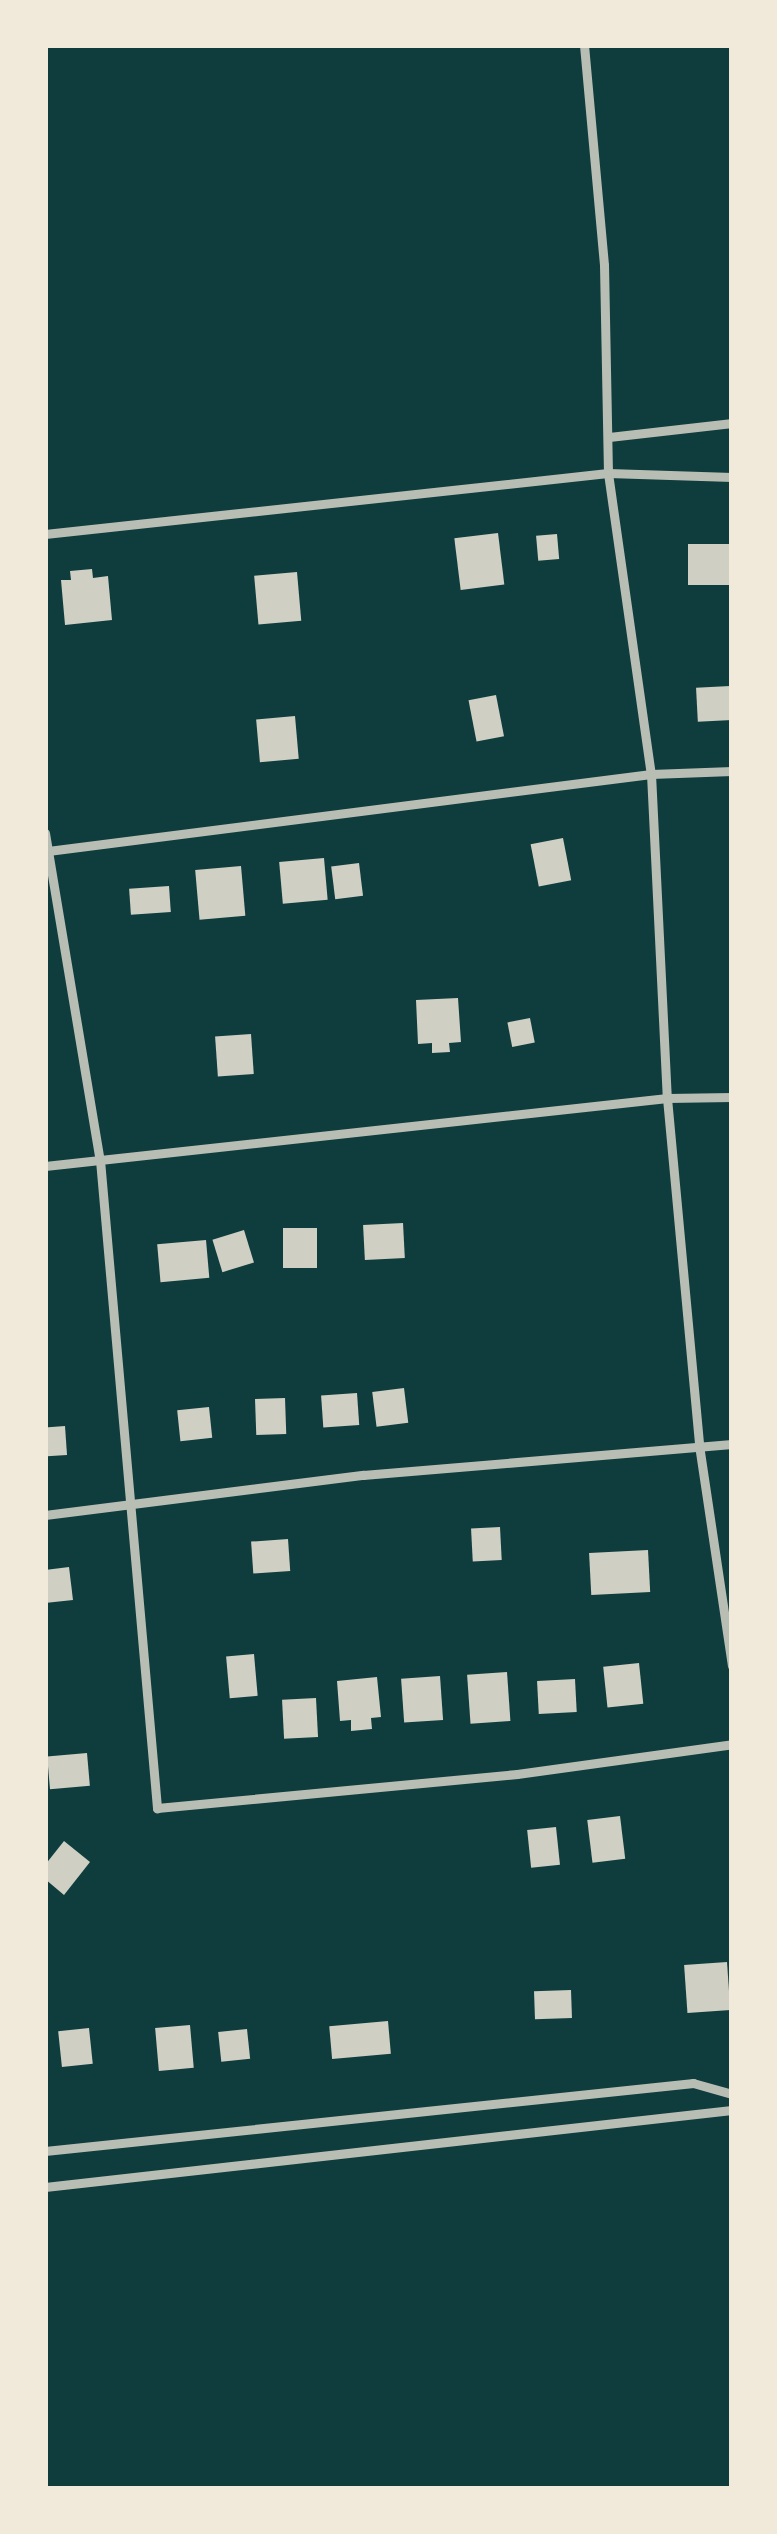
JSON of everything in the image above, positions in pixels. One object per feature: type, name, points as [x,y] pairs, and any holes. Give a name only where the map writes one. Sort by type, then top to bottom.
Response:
[{"type":"street","points":[[584,45],[604,265],[608,473],[651,774],[667,1098],[699,1445],[732,1666]]},
{"type":"street","points":[[608,437],[732,422]]},
{"type":"street","points":[[45,534],[608,473],[732,477]]},
{"type":"street","points":[[48,851],[651,774],[732,771]]},
{"type":"street","points":[[45,833],[100,1160],[157,1808],[516,1774],[732,1744]]},
{"type":"street","points":[[45,1166],[667,1098],[732,1098]]},
{"type":"street","points":[[45,1515],[363,1475],[732,1444]]},
{"type":"street","points":[[45,2151],[693,2083],[732,2094]]},
{"type":"street","points":[[45,2187],[732,2110]]},
{"type":"building","points":[[498,533],[504,585],[461,590],[454,538]]},
{"type":"building","points":[[557,534],[559,559],[538,561],[536,536]]},
{"type":"building","points":[[688,544],[732,544],[732,585],[688,585]]},
{"type":"building","points":[[92,569],[93,578],[108,576],[112,620],[65,625],[61,580],[71,580],[70,571]]},
{"type":"building","points":[[297,572],[301,621],[258,625],[254,576]]},
{"type":"building","points":[[730,686],[732,720],[698,722],[696,688]]},
{"type":"building","points":[[496,695],[504,736],[477,742],[469,700]]},
{"type":"building","points":[[295,716],[299,759],[260,762],[256,719]]},
{"type":"building","points":[[563,838],[571,880],[539,887],[531,844]]},
{"type":"building","points":[[324,858],[328,900],[283,904],[279,862]]},
{"type":"building","points":[[359,863],[363,896],[335,899],[331,866]]},
{"type":"building","points":[[241,866],[245,916],[200,920],[195,870]]},
{"type":"building","points":[[169,886],[171,912],[131,915],[129,889]]},
{"type":"building","points":[[458,998],[461,1042],[449,1043],[450,1052],[432,1053],[432,1043],[418,1044],[416,1000]]},
{"type":"building","points":[[530,1018],[535,1043],[512,1047],[507,1022]]},
{"type":"building","points":[[251,1034],[254,1074],[218,1076],[215,1037]]},
{"type":"building","points":[[403,1223],[405,1258],[365,1260],[363,1225]]},
{"type":"building","points":[[283,1228],[317,1228],[317,1268],[283,1268]]},
{"type":"building","points":[[244,1230],[254,1263],[222,1272],[212,1240]]},
{"type":"building","points":[[206,1240],[209,1278],[160,1282],[157,1244]]},
{"type":"building","points":[[404,1388],[408,1423],[377,1427],[372,1392]]},
{"type":"building","points":[[357,1393],[359,1425],[323,1427],[321,1396]]},
{"type":"building","points":[[285,1398],[286,1434],[256,1435],[255,1399]]},
{"type":"building","points":[[209,1407],[212,1438],[180,1441],[177,1410]]},
{"type":"building","points":[[65,1426],[67,1455],[47,1456],[45,1427]]},
{"type":"building","points":[[500,1527],[502,1560],[473,1561],[471,1529]]},
{"type":"building","points":[[288,1539],[290,1571],[253,1574],[251,1542]]},
{"type":"building","points":[[648,1550],[650,1592],[591,1595],[589,1553]]},
{"type":"building","points":[[69,1567],[73,1600],[45,1603],[45,1570]]},
{"type":"building","points":[[254,1654],[258,1696],[230,1698],[226,1656]]},
{"type":"building","points":[[639,1663],[643,1704],[607,1708],[603,1667]]},
{"type":"building","points":[[507,1672],[510,1721],[471,1724],[467,1675]]},
{"type":"building","points":[[440,1676],[443,1720],[404,1723],[401,1679]]},
{"type":"building","points":[[377,1677],[381,1717],[371,1718],[372,1729],[351,1731],[351,1720],[340,1721],[337,1681]]},
{"type":"building","points":[[575,1679],[577,1712],[539,1714],[537,1681]]},
{"type":"building","points":[[316,1698],[318,1737],[284,1739],[282,1700]]},
{"type":"building","points":[[87,1753],[90,1786],[50,1789],[47,1756]]},
{"type":"building","points":[[620,1816],[625,1859],[592,1863],[587,1820]]},
{"type":"building","points":[[556,1827],[560,1865],[531,1868],[527,1830]]},
{"type":"building","points":[[64,1841],[90,1862],[64,1895],[45,1879],[45,1865]]},
{"type":"building","points":[[727,1962],[730,2010],[687,2013],[684,1965]]},
{"type":"building","points":[[571,1990],[572,2018],[535,2019],[534,1991]]},
{"type":"building","points":[[388,2021],[391,2054],[332,2059],[329,2026]]},
{"type":"building","points":[[190,2025],[194,2068],[159,2071],[155,2028]]},
{"type":"building","points":[[89,2028],[93,2064],[62,2067],[58,2031]]},
{"type":"building","points":[[247,2029],[250,2059],[221,2062],[218,2032]]}]
